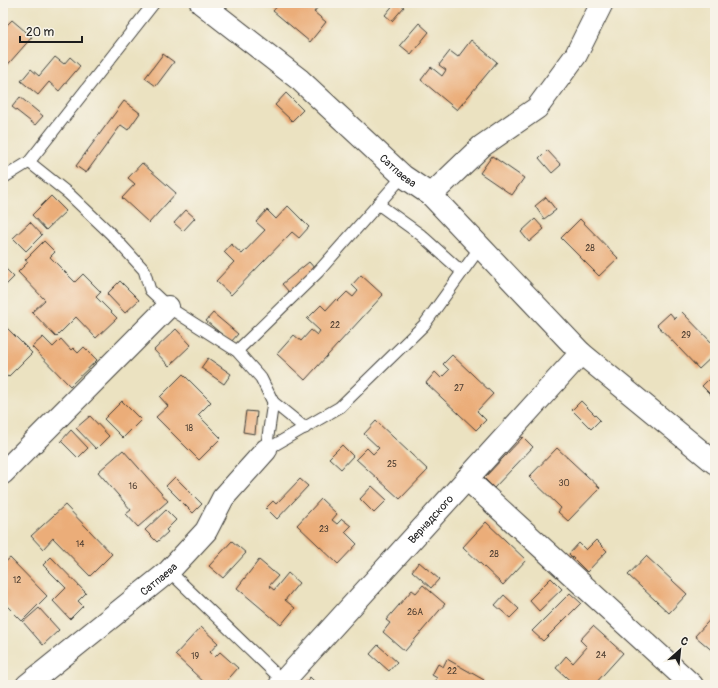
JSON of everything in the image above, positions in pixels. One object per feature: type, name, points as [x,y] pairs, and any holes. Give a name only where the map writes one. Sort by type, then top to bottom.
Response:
[{"type":"street","name":"Сатпаева","points":[[201,3],[300,80],[403,176],[431,195],[581,353],[715,463]]},
{"type":"street","points":[[431,195],[482,146],[537,108],[576,55],[602,3]]},
{"type":"street","points":[[3,472],[168,307]]},
{"type":"street","name":"Вернадского","points":[[281,683],[581,353]]},
{"type":"street","name":"Сатпаева","points":[[27,685],[169,571],[206,531],[223,498],[266,450]]},
{"type":"street","points":[[467,478],[692,685]]},
{"type":"lane","points":[[3,178],[29,162],[154,3]]},
{"type":"lane","points":[[29,162],[69,194],[111,234],[144,270],[150,290],[168,307],[237,351],[261,378],[273,402],[305,428]]},
{"type":"lane","points":[[237,351],[318,272],[403,176]]},
{"type":"lane","points":[[378,204],[421,235],[462,272]]},
{"type":"lane","points":[[266,450],[340,407],[424,325],[481,246]]},
{"type":"lane","points":[[266,450],[273,402]]},
{"type":"lane","points":[[169,571],[281,683]]},
{"type":"building","points":[[280,3],[321,3],[314,12],[326,22],[310,42],[273,11]]},
{"type":"building","points":[[395,3],[399,3],[404,7],[392,21],[385,15]]},
{"type":"building","points":[[12,20],[32,37],[3,70],[3,22],[7,25]]},
{"type":"building","points":[[419,23],[429,32],[411,54],[400,45]]},
{"type":"building","points":[[471,40],[497,62],[457,110],[421,80],[431,67],[442,76],[446,70],[439,65],[450,51],[458,57]]},
{"type":"building","points":[[163,54],[174,62],[156,86],[145,78]]},
{"type":"building","points":[[55,57],[64,64],[70,57],[80,66],[59,91],[49,82],[38,95],[21,81],[31,69],[39,76]]},
{"type":"building","points":[[286,93],[303,110],[292,121],[275,105]]},
{"type":"building","points":[[20,97],[43,116],[35,125],[12,107]]},
{"type":"building","points":[[124,101],[140,113],[128,130],[121,125],[86,173],[76,166]]},
{"type":"building","points":[[547,150],[561,165],[552,173],[539,158]]},
{"type":"building","points":[[492,156],[524,178],[512,195],[480,173]]},
{"type":"building","points":[[142,163],[176,193],[149,223],[122,198],[135,184],[128,178]]},
{"type":"building","points":[[51,196],[66,211],[46,230],[32,215]]},
{"type":"building","points":[[546,197],[556,210],[544,219],[535,206]]},
{"type":"building","points":[[288,206],[309,227],[299,238],[292,232],[231,295],[216,281],[234,262],[224,252],[231,244],[242,254],[265,230],[256,222],[267,210],[276,219]]},
{"type":"building","points":[[186,210],[195,218],[183,231],[174,223]]},
{"type":"building","points":[[535,219],[544,229],[529,242],[521,232]]},
{"type":"building","points":[[580,219],[618,258],[599,276],[561,238]]},
{"type":"building","points":[[30,222],[42,235],[26,251],[13,238]]},
{"type":"building","points":[[44,241],[55,252],[50,257],[75,282],[83,274],[101,292],[96,297],[117,318],[96,338],[76,317],[56,337],[32,312],[45,300],[18,272],[28,262],[25,260]]},
{"type":"building","points":[[309,262],[316,270],[289,292],[282,284]]},
{"type":"building","points":[[3,266],[14,277],[3,288]]},
{"type":"building","points":[[361,275],[383,295],[305,380],[277,354],[294,335],[301,341],[311,330],[317,335],[320,331],[307,319],[321,305],[326,310],[336,299],[338,301],[347,292],[353,297],[358,291],[352,285]]},
{"type":"building","points":[[120,281],[139,300],[125,313],[107,294]]},
{"type":"building","points":[[682,312],[715,346],[715,354],[699,369],[657,325],[670,313],[675,319]]},
{"type":"building","points":[[213,313],[238,334],[231,342],[206,321]]},
{"type":"building","points":[[3,324],[32,353],[8,377],[3,373]]},
{"type":"building","points":[[176,329],[191,345],[169,366],[154,350]]},
{"type":"building","points":[[43,337],[53,347],[61,339],[71,350],[73,348],[78,353],[84,347],[97,360],[70,386],[32,347]]},
{"type":"building","points":[[452,355],[493,394],[477,411],[486,420],[476,430],[426,383],[435,372],[441,378],[449,370],[443,364]]},
{"type":"building","points":[[208,358],[231,374],[224,384],[201,368]]},
{"type":"building","points":[[715,373],[715,393],[712,396],[702,386]]},
{"type":"building","points":[[183,374],[211,402],[198,415],[221,438],[199,460],[156,417],[168,406],[160,397]]},
{"type":"building","points":[[122,401],[141,420],[123,438],[104,419]]},
{"type":"building","points":[[581,401],[600,420],[591,429],[572,410]]},
{"type":"building","points":[[246,411],[257,412],[255,434],[243,432]]},
{"type":"building","points":[[90,416],[109,436],[96,449],[76,428]]},
{"type":"building","points":[[376,421],[428,470],[400,499],[356,459],[367,448],[373,454],[379,448],[364,434]]},
{"type":"building","points":[[71,430],[88,448],[78,458],[61,441]]},
{"type":"building","points":[[523,437],[533,447],[494,488],[484,478]]},
{"type":"building","points":[[342,445],[353,456],[341,469],[329,458]]},
{"type":"building","points":[[557,448],[600,488],[568,521],[558,512],[561,508],[529,477]]},
{"type":"building","points":[[123,450],[168,501],[138,527],[126,514],[131,510],[98,472]]},
{"type":"building","points":[[175,477],[202,504],[193,513],[166,486]]},
{"type":"building","points":[[300,479],[308,486],[277,519],[266,508],[273,501],[276,504]]},
{"type":"building","points":[[372,486],[387,500],[374,513],[360,499]]},
{"type":"building","points":[[321,499],[337,514],[332,520],[337,524],[342,519],[351,526],[345,532],[357,544],[338,564],[297,525]]},
{"type":"building","points":[[65,505],[112,554],[90,576],[53,538],[43,549],[31,536]]},
{"type":"building","points":[[166,510],[176,520],[166,530],[168,532],[157,542],[145,530]]},
{"type":"building","points":[[486,522],[526,560],[503,585],[463,547]]},
{"type":"building","points":[[596,540],[607,551],[587,572],[569,554],[579,543],[586,550]]},
{"type":"building","points":[[232,541],[246,553],[223,578],[209,566]]},
{"type":"building","points":[[646,556],[687,594],[669,613],[628,575]]},
{"type":"building","points":[[51,557],[86,593],[78,601],[83,606],[70,619],[53,601],[66,588],[43,565]]},
{"type":"building","points":[[10,558],[47,596],[22,621],[3,602],[3,564]]},
{"type":"building","points":[[259,560],[278,576],[269,586],[274,590],[288,573],[299,583],[285,600],[295,608],[281,625],[237,588]]},
{"type":"building","points":[[419,562],[439,579],[431,588],[412,571]]},
{"type":"building","points":[[551,578],[562,589],[539,611],[529,600]]},
{"type":"building","points":[[423,585],[445,604],[405,651],[383,632],[390,623],[386,620],[412,590],[416,593]]},
{"type":"building","points":[[570,593],[581,603],[543,641],[532,631]]},
{"type":"building","points":[[504,595],[519,609],[510,618],[495,605]]},
{"type":"building","points":[[39,608],[59,630],[43,645],[23,622]]},
{"type":"building","points":[[715,614],[715,653],[695,636]]},
{"type":"building","points":[[593,626],[623,653],[594,685],[575,685],[556,668],[566,656],[573,663],[587,647],[580,640]]},
{"type":"building","points":[[201,627],[218,643],[210,652],[215,657],[220,652],[238,668],[223,685],[207,685],[175,655]]},
{"type":"building","points":[[378,645],[397,662],[389,671],[370,654]]},
{"type":"building","points":[[447,659],[484,680],[481,685],[433,685],[437,678],[432,675],[438,664],[443,667]]},
{"type":"building","points":[[310,677],[318,685],[303,685]]}]
